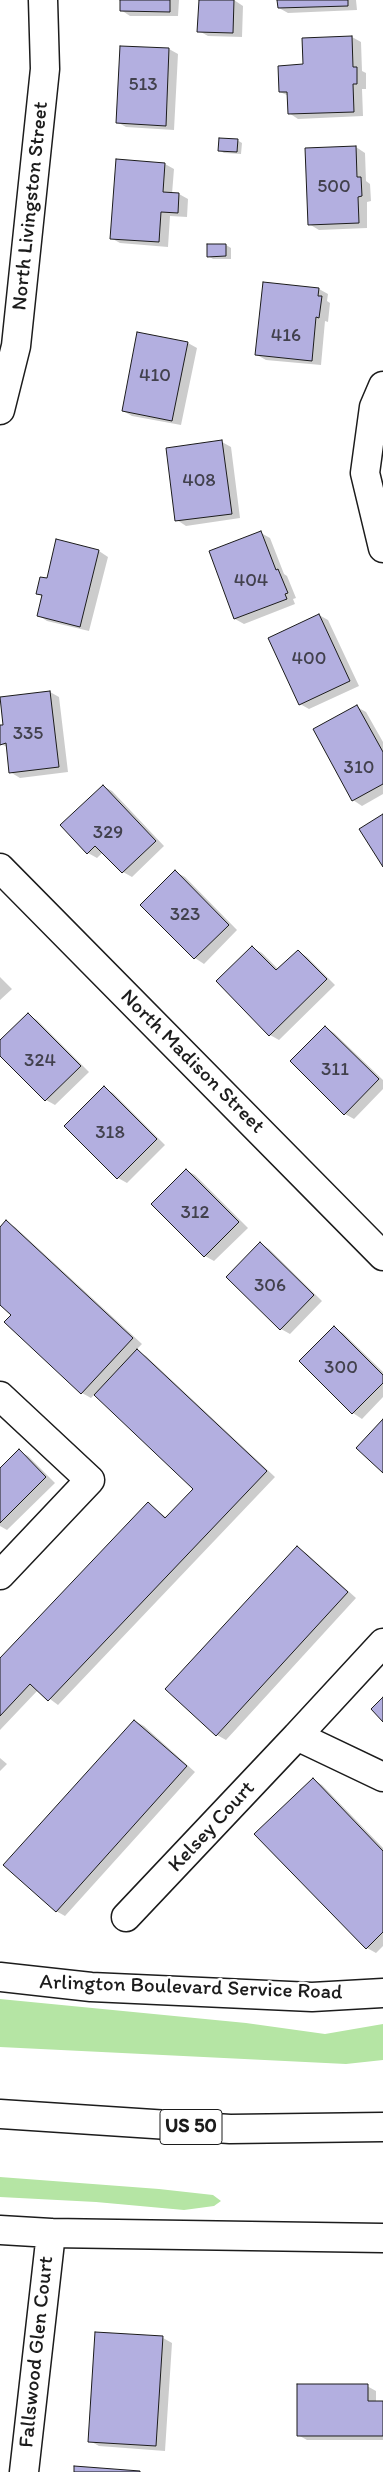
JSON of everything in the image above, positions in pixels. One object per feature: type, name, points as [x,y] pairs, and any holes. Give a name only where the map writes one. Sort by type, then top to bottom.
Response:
[{"type":"main road","name":"North Livingston Street","points":[[0,410],[16,346],[44,69],[43,0]]},
{"type":"main road","points":[[383,386],[374,407],[365,473],[383,548]]},
{"type":"main road","name":"North Madison Street","points":[[0,868],[383,1256]]},
{"type":"main road","points":[[0,1396],[90,1480],[0,1575]]},
{"type":"main road","name":"Kelsey Court","points":[[126,1917],[383,1643]]},
{"type":"main road","points":[[297,1736],[383,1777]]},
{"type":"main road","name":"Arlington Boulevard Service Road","points":[[0,1977],[91,1987],[312,1997],[383,1993]]},
{"type":"main road","name":"US 50","points":[[0,2114],[230,2129],[383,2127]]},
{"type":"main road","points":[[0,2230],[51,2233],[383,2238]]},
{"type":"main road","name":"Fallswood Glen Court","points":[[24,2472],[51,2233]]},
{"type":"green space","points":[[0,1999],[246,2023],[325,2034],[383,2024],[383,2060],[346,2064],[0,2047]]},
{"type":"green space","points":[[0,2177],[159,2189],[213,2195],[221,2201],[214,2206],[184,2210],[96,2202],[0,2197]]},
{"type":"building","points":[[120,0],[170,0],[170,12],[120,11]]},
{"type":"building","points":[[199,0],[234,0],[233,33],[197,32]]},
{"type":"building","points":[[277,0],[348,0],[348,6],[278,8]]},
{"type":"building","points":[[352,36],[353,67],[357,67],[357,84],[353,84],[354,112],[288,114],[287,92],[279,92],[278,66],[303,64],[302,38]]},
{"type":"building","points":[[120,46],[169,48],[166,126],[116,123]]},
{"type":"building","points":[[219,138],[238,139],[237,152],[218,151]]},
{"type":"building","points":[[356,146],[357,177],[361,177],[362,196],[358,197],[359,223],[308,225],[305,148]]},
{"type":"building","points":[[116,159],[165,163],[163,192],[179,193],[178,213],[161,212],[159,242],[110,239]]},
{"type":"building","points":[[207,244],[226,244],[226,256],[207,257]]},
{"type":"building","points":[[263,282],[319,288],[318,296],[322,296],[319,318],[316,317],[312,361],[255,355]]},
{"type":"building","points":[[137,332],[188,342],[172,421],[122,411]]},
{"type":"building","points":[[222,440],[232,514],[175,521],[166,448]]},
{"type":"building","points":[[261,531],[276,570],[278,569],[288,593],[285,594],[287,599],[234,619],[209,551]]},
{"type":"building","points":[[56,539],[99,550],[80,627],[37,616],[42,595],[36,594],[40,577],[47,578]]},
{"type":"building","points":[[319,614],[350,681],[299,705],[268,638]]},
{"type":"building","points":[[50,691],[59,767],[9,773],[6,743],[0,745],[0,725],[3,725],[0,697]]},
{"type":"building","points":[[357,705],[383,752],[383,784],[352,801],[313,729]]},
{"type":"building","points":[[103,785],[156,841],[122,873],[95,846],[87,854],[60,825]]},
{"type":"building","points":[[383,814],[383,867],[359,829]]},
{"type":"building","points":[[175,870],[229,925],[194,959],[140,905]]},
{"type":"building","points":[[252,946],[276,970],[298,950],[327,979],[269,1036],[216,981]]},
{"type":"building","points":[[28,1013],[81,1066],[45,1101],[0,1056],[0,1040]]},
{"type":"building","points":[[325,1026],[379,1079],[344,1115],[290,1061]]},
{"type":"building","points":[[104,1086],[157,1139],[117,1179],[64,1126]]},
{"type":"building","points":[[186,1169],[239,1222],[204,1257],[151,1204]]},
{"type":"building","points":[[6,1220],[133,1338],[81,1394],[4,1322],[11,1315],[0,1305],[0,1227]]},
{"type":"building","points":[[260,1242],[314,1295],[280,1330],[226,1277]]},
{"type":"building","points":[[334,1326],[383,1375],[383,1383],[352,1414],[299,1361]]},
{"type":"building","points":[[137,1349],[267,1471],[48,1701],[30,1684],[0,1716],[0,1658],[148,1502],[165,1518],[193,1489],[94,1395]]},
{"type":"building","points":[[383,1419],[383,1473],[356,1448]]},
{"type":"building","points":[[19,1449],[46,1477],[0,1523],[0,1468]]},
{"type":"building","points":[[297,1546],[348,1592],[216,1736],[165,1689]]},
{"type":"building","points":[[383,1697],[383,1722],[371,1709]]},
{"type":"building","points":[[134,1720],[187,1766],[56,1912],[3,1865]]},
{"type":"building","points":[[313,1778],[383,1851],[383,1932],[366,1949],[254,1834]]},
{"type":"building","points":[[95,2332],[163,2336],[156,2446],[88,2442]]},
{"type":"building","points":[[297,2384],[368,2384],[368,2401],[383,2401],[383,2436],[297,2436]]},
{"type":"building","points":[[74,2466],[140,2471],[140,2472],[74,2472]]}]
